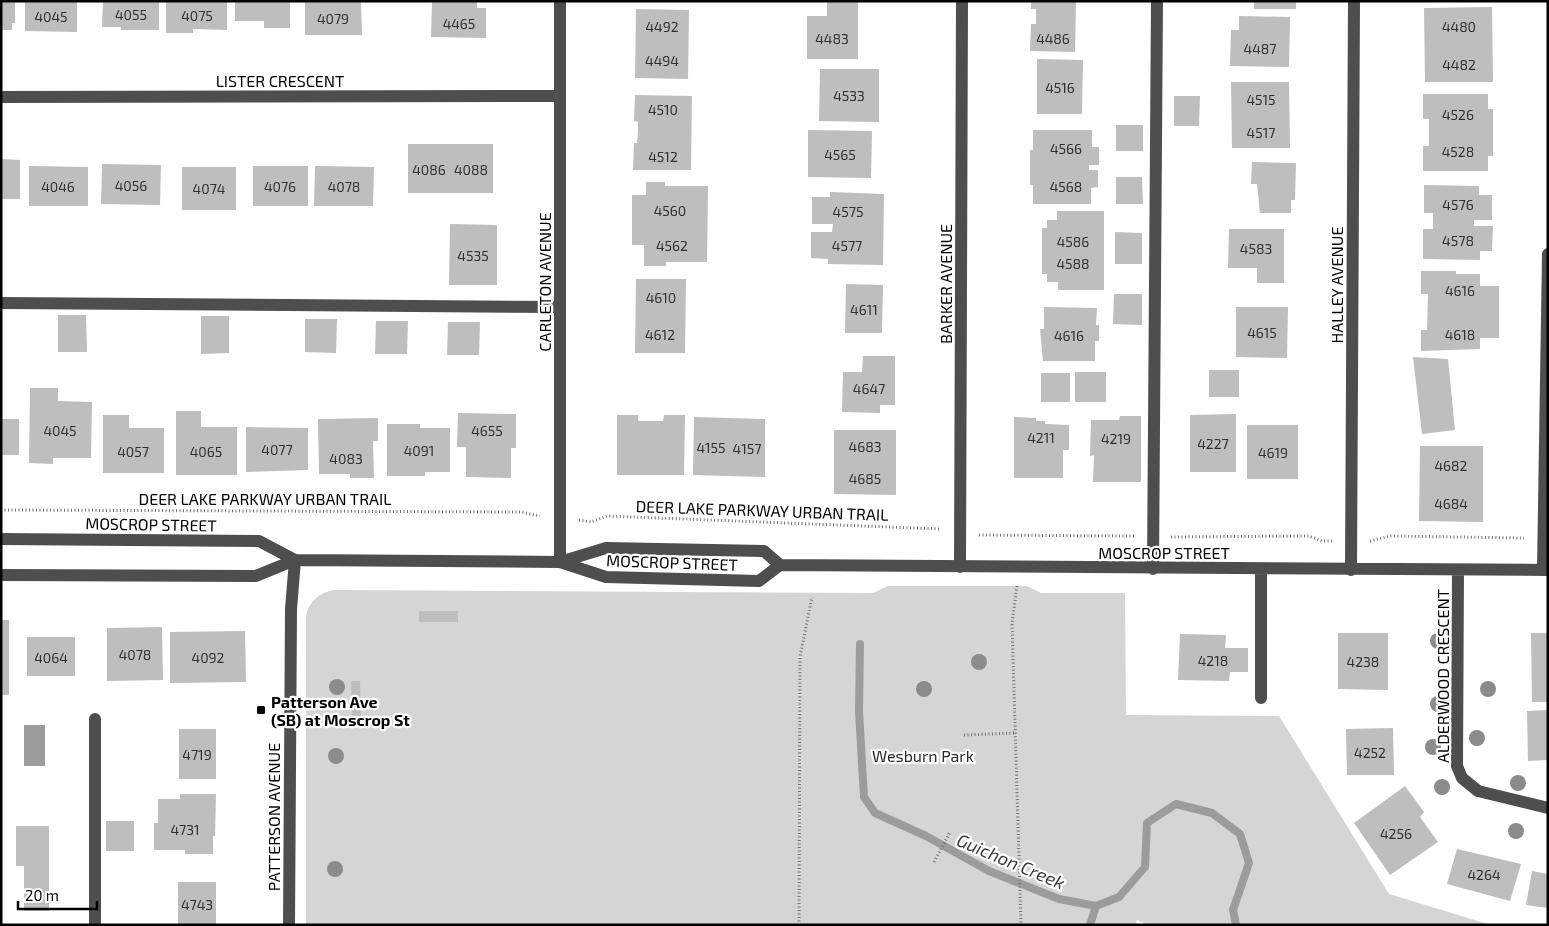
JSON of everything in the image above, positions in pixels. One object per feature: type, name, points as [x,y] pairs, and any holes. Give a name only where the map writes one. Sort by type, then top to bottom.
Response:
[{"type":"street","name":"CARLETON AVENUE","points":[[560,1],[560,562]]},
{"type":"street","name":"BARKER AVENUE","points":[[960,567],[962,1]]},
{"type":"street","points":[[1153,569],[1157,1]]},
{"type":"street","name":"HALLEY AVENUE","points":[[1351,570],[1354,1]]},
{"type":"street","name":"LISTER CRESCENT","points":[[1,97],[560,96]]},
{"type":"street","points":[[1546,570],[1544,538],[1548,254]]},
{"type":"street","points":[[1,303],[560,307]]},
{"type":"street","name":"MOSCROP STREET","points":[[1,538],[259,541],[295,560]]},
{"type":"street","name":"MOSCROP STREET","points":[[1,575],[256,576],[295,560],[560,562],[606,548],[764,551],[780,565]]},
{"type":"street","name":"PATTERSON AVENUE","points":[[289,925],[291,609],[295,560]]},
{"type":"street","name":"MOSCROP STREET","points":[[560,562],[606,577],[759,581],[780,565],[1153,569],[1546,570]]},
{"type":"street","points":[[1261,569],[1261,698]]},
{"type":"street","name":"ALDERWOOD CRESCENT","points":[[1458,570],[1457,766],[1462,778],[1478,791],[1548,808]]},
{"type":"street","points":[[95,719],[95,925]]},
{"type":"path","name":"DEER LAKE PARKWAY URBAN TRAIL","points":[[1,510],[528,514]]},
{"type":"path","name":"DEER LAKE PARKWAY URBAN TRAIL","points":[[590,522],[606,516],[934,528]]},
{"type":"path","points":[[1374,541],[1390,536],[1544,538]]},
{"type":"path","points":[[1017,586],[1012,623],[1021,925]]},
{"type":"path","points":[[799,925],[800,657],[812,597]]},
{"type":"path","points":[[964,736],[1015,733]]},
{"type":"path","points":[[934,862],[950,832]]},
{"type":"green space","name":"Wesburn Park","points":[[888,586],[1027,586],[1041,593],[1125,593],[1126,715],[1279,716],[1389,894],[1491,925],[1148,925],[1137,920],[1135,925],[306,925],[306,615],[312,602],[323,593],[333,590],[873,593]]},
{"type":"shaded area","points":[[24,725],[45,725],[45,766],[24,766]]},
{"type":"building","points":[[1,1],[15,1],[15,23],[12,23],[12,30],[1,30]]},
{"type":"building","points":[[25,1],[77,1],[77,32],[25,31]]},
{"type":"building","points":[[103,1],[159,1],[159,30],[121,30],[121,27],[102,27]]},
{"type":"building","points":[[166,1],[227,1],[227,30],[193,29],[193,33],[166,33]]},
{"type":"building","points":[[235,1],[290,1],[290,28],[264,28],[264,21],[235,21]]},
{"type":"building","points":[[305,1],[361,1],[362,35],[305,35]]},
{"type":"building","points":[[432,1],[477,1],[477,8],[486,8],[486,38],[431,37]]},
{"type":"building","points":[[827,1],[858,1],[858,59],[807,59],[807,16],[827,16]]},
{"type":"building","points":[[1031,1],[1076,1],[1075,52],[1030,51],[1031,24],[1036,24],[1036,9],[1031,9]]},
{"type":"building","points":[[1254,1],[1296,1],[1296,9],[1254,9]]},
{"type":"building","points":[[1492,7],[1493,82],[1425,82],[1424,8]]},
{"type":"building","points":[[636,9],[689,10],[688,79],[635,78]]},
{"type":"building","points":[[1239,16],[1290,17],[1289,67],[1230,66],[1231,30],[1239,30]]},
{"type":"building","points":[[1037,59],[1083,60],[1082,114],[1037,114]]},
{"type":"building","points":[[820,69],[879,69],[879,122],[819,121]]},
{"type":"building","points":[[1231,82],[1289,82],[1290,148],[1232,148]]},
{"type":"building","points":[[1423,94],[1488,94],[1488,109],[1493,109],[1493,156],[1488,156],[1488,171],[1423,171],[1423,146],[1429,146],[1429,119],[1423,119]]},
{"type":"building","points":[[635,95],[692,96],[691,170],[633,170],[634,143],[637,143],[638,131],[638,122],[634,121]]},
{"type":"building","points":[[1174,96],[1200,96],[1199,126],[1174,126]]},
{"type":"building","points":[[1116,125],[1143,125],[1143,151],[1116,151]]},
{"type":"building","points":[[808,130],[872,131],[871,178],[808,177]]},
{"type":"building","points":[[1033,130],[1092,130],[1092,147],[1099,147],[1099,165],[1089,165],[1089,170],[1098,170],[1098,187],[1091,188],[1091,204],[1033,204],[1033,185],[1030,185],[1030,150],[1033,150]]},
{"type":"building","points":[[408,144],[493,144],[493,193],[408,193]]},
{"type":"building","points":[[1,159],[20,160],[20,199],[1,199]]},
{"type":"building","points":[[1252,162],[1296,163],[1295,200],[1291,200],[1291,213],[1260,213],[1257,184],[1251,184]]},
{"type":"building","points":[[102,164],[161,165],[160,205],[101,204]]},
{"type":"building","points":[[29,166],[88,167],[88,206],[29,206]]},
{"type":"building","points":[[253,166],[308,166],[308,206],[253,206]]},
{"type":"building","points":[[315,166],[374,167],[373,206],[314,206]]},
{"type":"building","points":[[182,167],[236,167],[236,210],[182,210]]},
{"type":"building","points":[[1116,177],[1142,177],[1143,204],[1116,204]]},
{"type":"building","points":[[646,182],[665,182],[665,186],[708,186],[707,262],[666,262],[666,266],[644,266],[644,245],[632,245],[632,195],[646,195]]},
{"type":"building","points":[[1424,185],[1479,186],[1479,195],[1492,195],[1492,220],[1474,220],[1474,226],[1493,226],[1492,251],[1480,251],[1480,260],[1423,259],[1423,229],[1433,229],[1433,213],[1424,213]]},
{"type":"building","points":[[830,192],[884,194],[883,265],[828,264],[828,259],[811,258],[811,232],[832,232],[833,224],[812,224],[812,197],[830,197]]},
{"type":"building","points":[[1057,211],[1104,211],[1104,290],[1058,290],[1058,282],[1047,282],[1047,274],[1042,274],[1042,228],[1047,228],[1047,220],[1057,220]]},
{"type":"building","points":[[450,224],[497,225],[497,285],[449,285]]},
{"type":"building","points":[[1229,229],[1284,229],[1284,283],[1257,283],[1257,268],[1228,268]]},
{"type":"building","points":[[1115,232],[1142,233],[1142,264],[1115,264]]},
{"type":"building","points":[[1421,271],[1456,271],[1456,274],[1480,274],[1480,286],[1499,286],[1499,338],[1480,338],[1480,349],[1421,351],[1421,330],[1427,330],[1428,294],[1421,294]]},
{"type":"building","points":[[636,279],[686,279],[685,353],[635,353]]},
{"type":"building","points":[[846,284],[883,285],[882,333],[845,333]]},
{"type":"building","points":[[1114,294],[1142,294],[1142,325],[1113,324]]},
{"type":"building","points":[[1044,307],[1097,308],[1096,325],[1099,325],[1099,341],[1095,341],[1095,361],[1043,361],[1040,329],[1044,329]]},
{"type":"building","points":[[1236,307],[1288,307],[1287,358],[1236,357]]},
{"type":"building","points":[[58,315],[86,315],[87,352],[58,352]]},
{"type":"building","points":[[201,316],[229,316],[229,353],[201,354]]},
{"type":"building","points":[[305,319],[337,319],[336,353],[305,352]]},
{"type":"building","points":[[376,321],[408,321],[407,354],[375,354]]},
{"type":"building","points":[[448,322],[480,322],[479,355],[447,355]]},
{"type":"building","points":[[863,356],[895,356],[895,405],[880,405],[880,413],[842,412],[843,372],[862,372]]},
{"type":"building","points":[[1413,357],[1448,359],[1455,430],[1422,434]]},
{"type":"building","points":[[1209,370],[1239,370],[1239,397],[1209,397]]},
{"type":"building","points":[[1075,372],[1106,372],[1106,402],[1075,402]]},
{"type":"building","points":[[1041,373],[1070,373],[1070,402],[1041,402]]},
{"type":"building","points":[[30,388],[58,388],[58,401],[92,402],[91,458],[53,458],[53,464],[29,463]]},
{"type":"building","points":[[176,411],[201,411],[201,427],[237,427],[237,475],[176,475]]},
{"type":"building","points":[[458,413],[516,414],[516,448],[511,448],[511,478],[466,477],[466,447],[457,447]]},
{"type":"building","points":[[1236,414],[1236,472],[1190,472],[1190,415]]},
{"type":"building","points":[[103,415],[129,415],[129,428],[164,428],[164,473],[103,473]]},
{"type":"building","points":[[617,415],[638,415],[638,421],[663,421],[664,415],[685,415],[684,475],[617,475]]},
{"type":"building","points":[[1120,416],[1141,416],[1141,482],[1093,482],[1094,455],[1090,456],[1091,420],[1119,420]]},
{"type":"building","points":[[694,417],[765,419],[765,477],[693,475]]},
{"type":"building","points":[[1014,417],[1036,418],[1036,421],[1045,421],[1045,424],[1069,425],[1069,450],[1063,450],[1063,478],[1014,478]]},
{"type":"building","points":[[378,418],[378,441],[373,441],[374,478],[350,478],[350,474],[319,474],[318,419]]},
{"type":"building","points":[[1,419],[19,419],[19,455],[1,455]]},
{"type":"building","points":[[387,424],[420,424],[420,428],[450,428],[450,472],[425,472],[425,476],[387,476]]},
{"type":"building","points":[[1247,425],[1298,425],[1298,479],[1247,479]]},
{"type":"building","points":[[246,427],[308,428],[308,470],[246,472]]},
{"type":"building","points":[[834,430],[896,430],[896,495],[834,494]]},
{"type":"building","points":[[1420,446],[1483,446],[1483,522],[1419,521]]},
{"type":"building","points":[[419,611],[458,611],[458,622],[419,622]]},
{"type":"building","points":[[1,620],[9,620],[9,695],[1,695]]},
{"type":"building","points":[[162,627],[163,680],[107,681],[107,628]]},
{"type":"building","points":[[245,631],[246,682],[170,683],[170,632]]},
{"type":"building","points":[[1338,633],[1388,633],[1388,690],[1338,689]]},
{"type":"building","points":[[1531,633],[1548,633],[1548,702],[1532,702]]},
{"type":"building","points":[[1180,634],[1226,635],[1225,648],[1248,648],[1248,672],[1230,672],[1229,681],[1178,680]]},
{"type":"building","points":[[27,637],[75,637],[75,676],[27,676]]},
{"type":"building","points":[[351,681],[360,681],[361,718],[352,718]]},
{"type":"building","points":[[1548,710],[1548,760],[1528,761],[1527,711]]},
{"type":"building","points":[[1393,728],[1394,775],[1347,775],[1346,729]]},
{"type":"building","points":[[179,729],[216,729],[216,779],[179,779]]},
{"type":"building","points":[[1405,786],[1424,812],[1420,817],[1438,842],[1390,875],[1354,823]]},
{"type":"building","points":[[180,794],[216,794],[213,854],[185,854],[185,850],[154,850],[154,823],[158,823],[158,799],[180,799]]},
{"type":"building","points":[[106,821],[134,821],[134,851],[106,851]]},
{"type":"building","points":[[16,826],[49,826],[49,911],[24,911],[24,866],[16,866]]},
{"type":"building","points":[[1457,849],[1521,864],[1510,901],[1447,884]]},
{"type":"building","points":[[1532,871],[1548,874],[1548,908],[1526,905]]},
{"type":"building","points":[[178,882],[216,882],[216,925],[178,925]]},
{"type":"waterway","name":"Guichon Creek","points":[[860,644],[859,711],[864,797],[875,813],[926,836],[989,871],[1059,899],[1096,906],[1119,897],[1145,867],[1147,823],[1176,804],[1212,813],[1240,834],[1249,863],[1233,910],[1236,925]]},
{"type":"waterway","points":[[1090,925],[1096,906]]},
{"type":"place","name":"Patterson Ave (SB) at Moscrop St","points":[[261,710]]}]
